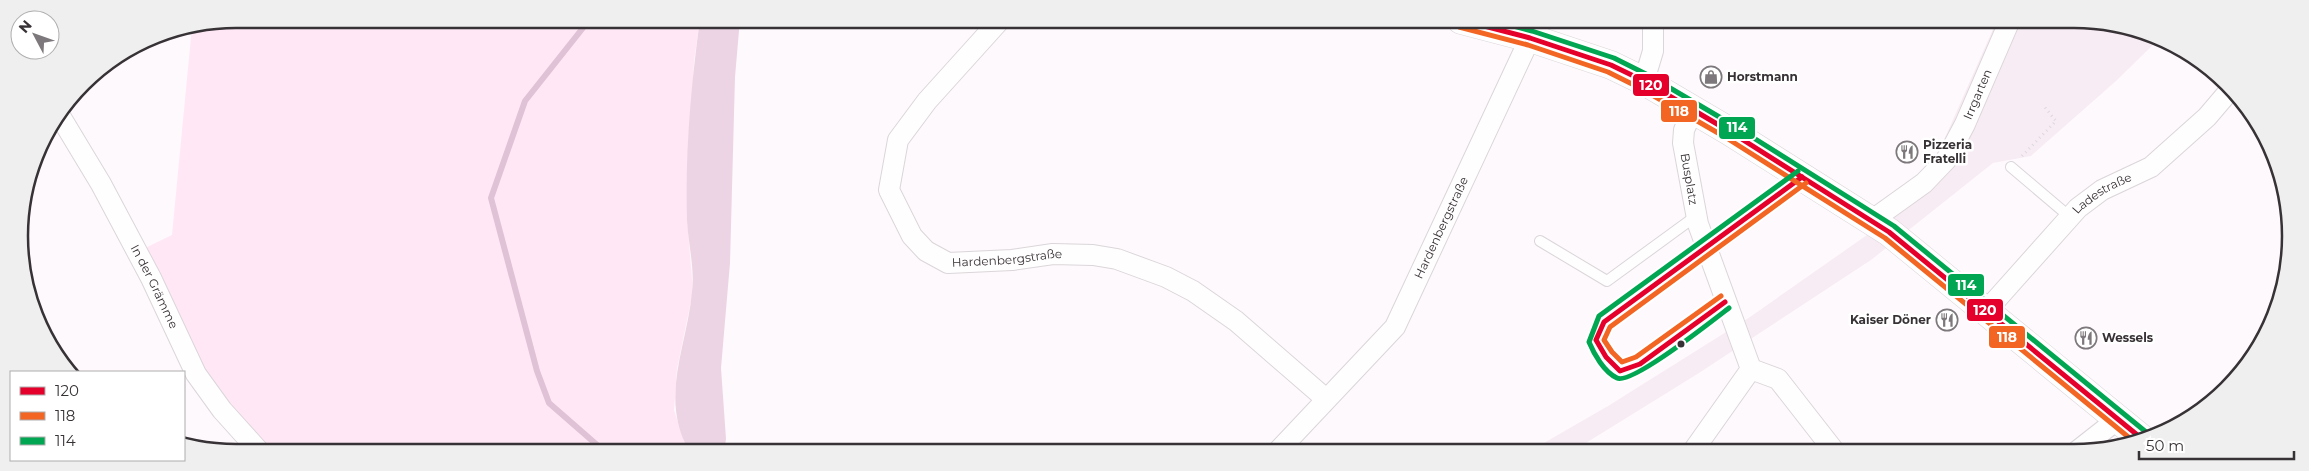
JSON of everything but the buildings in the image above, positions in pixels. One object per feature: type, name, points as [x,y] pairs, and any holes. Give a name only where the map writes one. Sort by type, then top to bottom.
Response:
[{"type":"street","name":"Hardenbergstraße","points":[[994,28],[927,101],[898,140],[889,190],[912,236],[926,251],[948,263],[1012,260],[1053,254],[1093,256],[1117,260],[1166,277],[1192,291],[1236,321],[1326,400]]},
{"type":"street","points":[[1492,28],[1530,38],[1610,65],[1644,81],[1871,220],[1889,232],[1987,310],[2135,433]]},
{"type":"street","points":[[1644,81],[1652,50],[1653,28]]},
{"type":"street","name":"Irrgarten","points":[[1871,220],[1924,183],[1946,160],[1965,124],[2007,28]]},
{"type":"street","name":"Hardenbergstraße","points":[[1285,444],[1395,327],[1530,38]]},
{"type":"street","name":"Ladestraße","points":[[1987,310],[2070,217],[2102,190],[2151,167],[2207,117],[2226,94]]},
{"type":"street","name":"Busplatz","points":[[1693,110],[1684,130],[1683,143],[1696,216],[1705,249],[1751,369]]},
{"type":"street","name":"In der Grämme","points":[[63,120],[86,158],[137,253],[196,374],[222,410],[253,444]]},
{"type":"street","points":[[1705,249],[1802,177]]},
{"type":"street","points":[[1699,444],[1751,369],[1778,380],[1829,444]]},
{"type":"street","points":[[2088,443],[2118,419]]},
{"type":"lane","points":[[2011,167],[2070,217]]},
{"type":"lane","points":[[1540,241],[1607,281],[1696,216]]},
{"type":"lane","points":[[1705,249],[1604,322],[1596,340],[1606,357],[1620,370],[1640,364],[1725,302]]},
{"type":"path","points":[[2011,167],[2056,121],[2043,105]]},
{"type":"shaded area","points":[[222,28],[699,28],[694,61],[687,219],[693,291],[677,369],[674,410],[686,444],[264,444],[249,430],[212,383],[196,357],[141,250],[172,235],[192,32]]},
{"type":"shaded area","points":[[699,28],[739,28],[735,77],[730,263],[721,368],[725,444],[686,444],[680,431],[676,411],[675,391],[677,372],[693,283],[687,220],[687,170]]},
{"type":"shaded area","points":[[1993,28],[2101,29],[2114,31],[2154,44],[2116,81],[2031,156],[1993,163],[1871,260],[1699,373],[1584,444],[1542,444],[1608,406],[1750,317],[1924,195],[1969,153],[1936,158]]},
{"type":"waterway","points":[[583,28],[525,101],[491,198],[537,371],[549,403],[596,444]]},
{"type":"transit line","name":"118","points":[[1463,28],[1528,45],[1608,72],[1640,88],[1725,137],[1885,238],[2127,436]]},
{"type":"transit line","name":"120","points":[[1492,28],[1530,38],[1611,65],[1644,81],[1729,131],[1889,232],[2135,433]]},
{"type":"transit line","name":"114","points":[[1521,28],[1614,58],[1648,75],[1733,125],[1894,226],[2144,431]]},
{"type":"transit line","name":"114","points":[[1729,308],[1655,362],[1639,372],[1625,377],[1617,378],[1608,372],[1589,342],[1599,316],[1798,171]]},
{"type":"transit line","name":"120","points":[[1725,302],[1640,364],[1620,371],[1606,357],[1596,340],[1604,322],[1802,177]]},
{"type":"transit line","name":"118","points":[[1721,296],[1636,357],[1622,362],[1604,340],[1610,327],[1806,183]]},
{"type":"place","name":"Horstmann","points":[[1711,77]]},
{"type":"place","name":"Pizzeria Fratelli","points":[[1907,152]]},
{"type":"place","name":"Kaiser Döner","points":[[1947,320]]},
{"type":"place","name":"Wessels","points":[[2086,338]]}]
